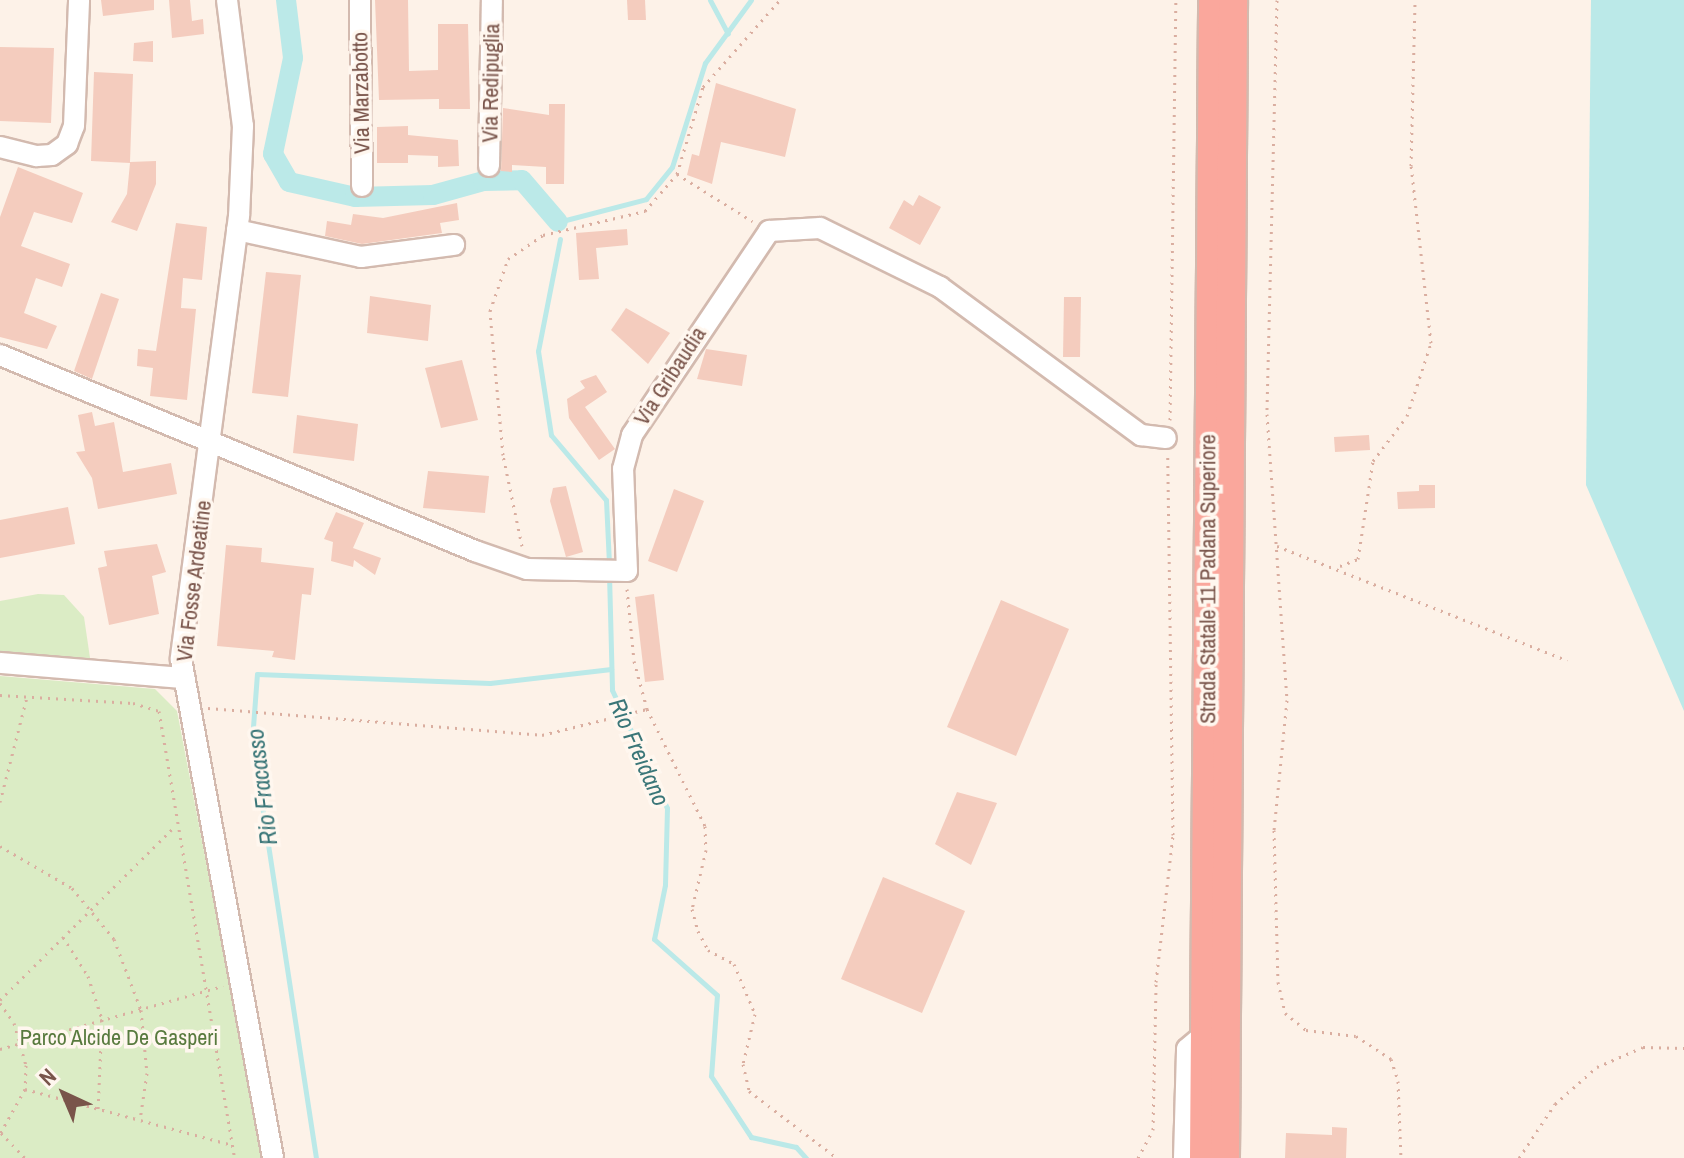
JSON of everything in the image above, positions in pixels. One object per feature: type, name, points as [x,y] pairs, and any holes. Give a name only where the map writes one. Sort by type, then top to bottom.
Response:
[{"type":"highway","name":"Strada Statale 11 Padana Superiore","points":[[1204,1158],[1213,0]]},
{"type":"highway","name":"Strada Statale 11 Padana Superiore","points":[[1225,1158],[1233,0]]},
{"type":"street","points":[[0,147],[52,155],[72,135],[79,0]]},
{"type":"street","name":"Via Fosse Ardeatine","points":[[227,0],[243,126],[237,230],[185,622],[184,678],[273,1158]]},
{"type":"street","name":"Via Marzabotto","points":[[360,0],[362,186]]},
{"type":"street","name":"Via Redipuglia","points":[[489,166],[492,0]]},
{"type":"street","points":[[769,231],[820,228],[867,248],[975,310],[1141,435],[1166,438]]},
{"type":"street","points":[[237,230],[361,257],[454,245]]},
{"type":"street","name":"Via Gribaudia","points":[[615,571],[623,469],[632,435],[769,231]]},
{"type":"street","points":[[0,355],[211,444],[527,569],[615,571]]},
{"type":"street","points":[[0,663],[184,678]]},
{"type":"street","points":[[1184,1158],[1187,1049],[1205,1034]]},
{"type":"path","points":[[527,569],[503,455],[490,311],[508,259],[543,235],[645,211],[677,174],[703,87],[780,0]]},
{"type":"path","points":[[1138,1158],[1153,1130],[1156,982],[1173,835],[1166,438],[1173,401],[1176,0]]},
{"type":"path","points":[[1277,0],[1267,414],[1287,700],[1274,830],[1278,982],[1285,1013],[1306,1030],[1356,1036],[1391,1059],[1398,1081],[1401,1158]]},
{"type":"path","points":[[1340,566],[1358,559],[1373,461],[1407,416],[1431,343],[1411,166],[1415,0]]},
{"type":"path","points":[[677,174],[769,231]]},
{"type":"path","points":[[1277,546],[1340,566],[1567,660]]},
{"type":"path","points":[[615,571],[647,709],[705,826],[706,850],[692,909],[698,931],[708,950],[734,964],[748,985],[755,1014],[743,1064],[749,1091],[837,1158]]},
{"type":"path","points":[[0,695],[133,703],[159,711],[235,1158]]},
{"type":"path","points":[[0,802],[27,697]]},
{"type":"path","points":[[210,708],[542,735],[647,709]]},
{"type":"path","points":[[25,1158],[0,1134],[25,1089],[21,1044],[0,1001],[177,824]]},
{"type":"path","points":[[0,846],[46,869],[90,909],[114,939],[141,1010],[147,1073],[140,1120]]},
{"type":"path","points":[[63,937],[88,976],[102,1019],[98,1110]]},
{"type":"path","points":[[0,1049],[241,981]]},
{"type":"path","points":[[1519,1158],[1555,1104],[1597,1067],[1643,1047],[1684,1048]]},
{"type":"path","points":[[25,1089],[232,1145]]},
{"type":"green space","points":[[38,594],[64,595],[84,617],[90,658],[0,656],[0,601]]},
{"type":"green space","name":"Parco Alcide De Gasperi","points":[[0,676],[155,689],[177,711],[263,1158],[0,1158]]},
{"type":"water","points":[[1591,0],[1684,0],[1684,711],[1586,485]]},
{"type":"building","points":[[101,0],[154,0],[154,10],[103,16]]},
{"type":"building","points":[[169,0],[190,0],[192,21],[203,19],[204,34],[172,38]]},
{"type":"building","points":[[375,0],[408,0],[409,71],[438,70],[438,24],[468,24],[470,109],[439,109],[439,99],[379,100]]},
{"type":"building","points":[[627,0],[645,0],[646,20],[628,20]]},
{"type":"building","points":[[153,41],[153,62],[133,61],[134,43]]},
{"type":"building","points":[[0,47],[54,48],[51,123],[0,121]]},
{"type":"building","points":[[94,72],[133,74],[130,162],[156,161],[156,184],[137,231],[111,222],[127,194],[130,163],[91,161]]},
{"type":"building","points":[[716,83],[796,109],[785,157],[721,142],[712,184],[687,175],[692,154],[699,156]]},
{"type":"building","points":[[549,104],[565,104],[564,184],[546,184],[546,167],[512,165],[512,172],[501,171],[503,108],[549,115]]},
{"type":"building","points":[[408,126],[408,135],[458,140],[459,166],[438,167],[438,156],[408,155],[408,163],[377,163],[377,127]]},
{"type":"building","points":[[18,167],[83,193],[72,223],[34,212],[21,246],[70,264],[62,287],[36,278],[24,313],[57,326],[47,349],[0,337],[0,217]]},
{"type":"building","points":[[919,195],[941,207],[920,245],[889,228],[904,200],[913,206]]},
{"type":"building","points":[[457,203],[459,220],[440,223],[442,233],[362,244],[325,236],[327,221],[351,225],[353,214],[383,218]]},
{"type":"building","points":[[176,223],[207,227],[202,280],[183,278],[181,308],[196,309],[187,400],[150,396],[153,368],[137,366],[138,349],[156,351]]},
{"type":"building","points":[[627,229],[628,245],[596,248],[599,279],[579,280],[576,233]]},
{"type":"building","points":[[266,272],[301,275],[288,397],[252,393]]},
{"type":"building","points":[[101,293],[119,299],[92,379],[74,371]]},
{"type":"building","points":[[370,296],[431,305],[428,341],[367,333]]},
{"type":"building","points":[[1064,297],[1081,297],[1080,357],[1063,357]]},
{"type":"building","points":[[626,308],[670,333],[648,364],[611,330]]},
{"type":"building","points":[[706,349],[747,355],[742,386],[697,379]]},
{"type":"building","points":[[462,360],[478,420],[441,428],[425,368]]},
{"type":"building","points":[[596,375],[607,392],[585,407],[615,449],[599,460],[569,418],[567,399],[585,388],[580,381]]},
{"type":"building","points":[[92,412],[95,426],[114,422],[123,472],[171,463],[177,494],[98,509],[92,478],[76,452],[85,451],[78,415]]},
{"type":"building","points":[[297,415],[358,424],[354,461],[293,453]]},
{"type":"building","points":[[1369,435],[1370,450],[1335,452],[1334,437]]},
{"type":"building","points":[[428,471],[489,476],[485,513],[423,508]]},
{"type":"building","points":[[1419,485],[1435,485],[1435,508],[1398,509],[1397,492],[1419,491]]},
{"type":"building","points":[[566,486],[583,552],[566,557],[550,501],[553,488]]},
{"type":"building","points":[[674,489],[704,501],[677,572],[648,561]]},
{"type":"building","points":[[68,507],[75,544],[0,558],[0,520]]},
{"type":"building","points":[[336,512],[364,523],[353,548],[381,558],[375,575],[354,560],[353,567],[331,561],[333,542],[324,539]]},
{"type":"building","points":[[157,544],[166,572],[152,576],[159,614],[109,625],[98,568],[107,566],[104,551]]},
{"type":"building","points":[[226,545],[262,548],[261,562],[314,568],[311,595],[302,594],[295,660],[272,657],[274,651],[217,646]]},
{"type":"building","points":[[654,594],[664,680],[645,682],[635,597]]},
{"type":"building","points":[[1001,600],[1069,629],[1016,756],[947,727]]},
{"type":"building","points":[[957,792],[997,803],[971,865],[935,844]]},
{"type":"building","points":[[883,877],[965,911],[922,1013],[841,979]]},
{"type":"building","points":[[1332,1127],[1347,1128],[1346,1158],[1285,1158],[1286,1133],[1332,1135]]},
{"type":"waterway","points":[[286,0],[293,58],[273,154],[289,182],[355,197],[433,195],[483,181],[522,180],[558,222]]},
{"type":"waterway","points":[[710,0],[728,34]]},
{"type":"waterway","name":"Rio Fracasso","points":[[558,222],[646,199],[672,167],[705,63],[751,0]]},
{"type":"waterway","name":"Rio Freidano","points":[[560,239],[538,351],[551,435],[606,500],[609,564]]},
{"type":"waterway","name":"Rio Freidano","points":[[609,574],[612,690],[667,808],[665,885],[654,939],[717,995],[711,1076],[751,1137],[796,1147],[806,1158]]},
{"type":"waterway","name":"Rio Fracasso","points":[[316,1158],[252,740],[257,674],[490,683],[611,669]]}]
